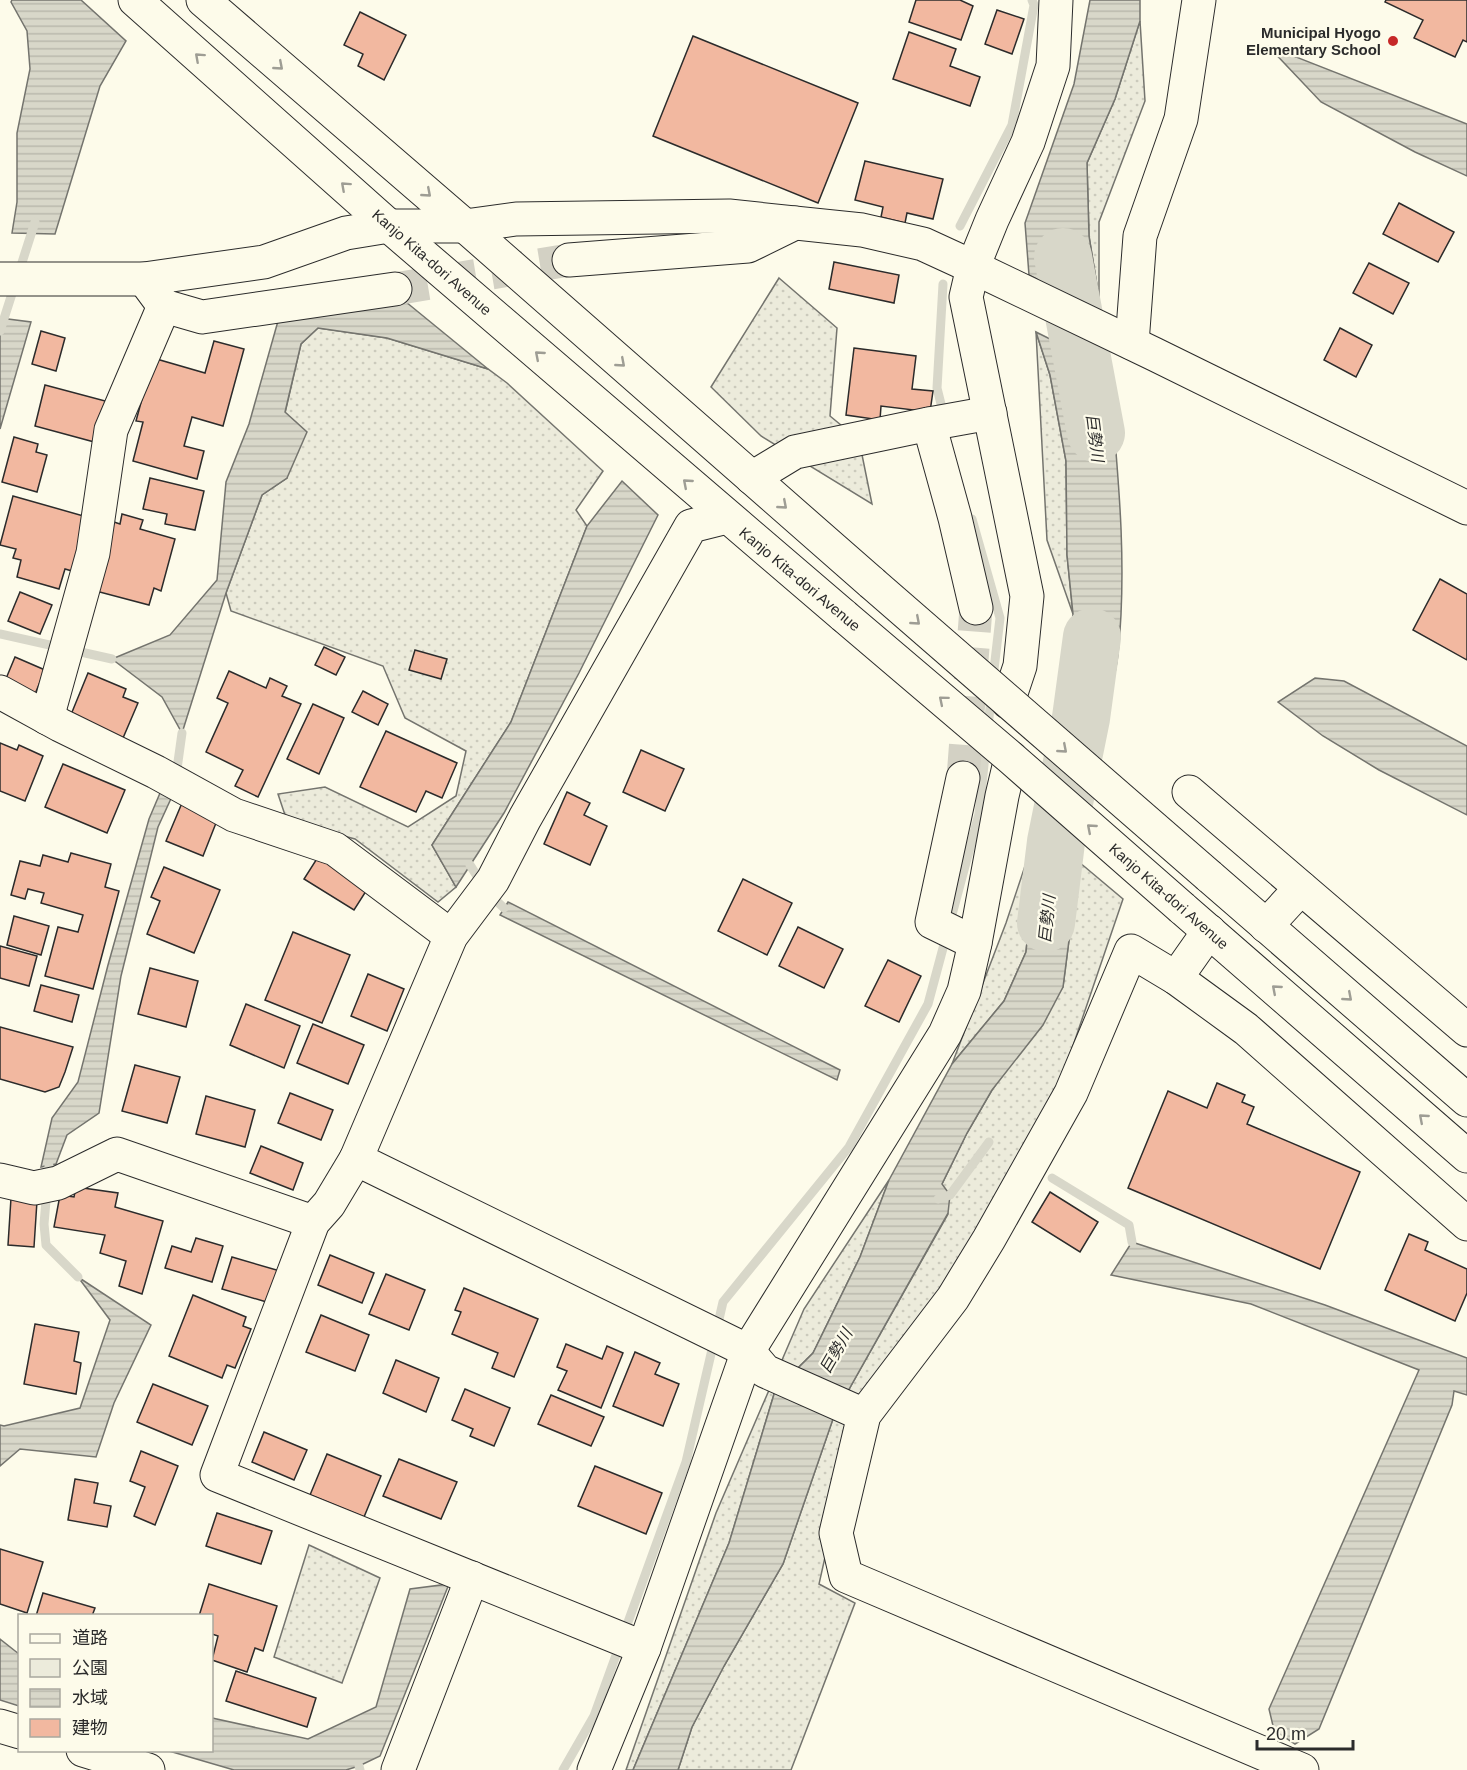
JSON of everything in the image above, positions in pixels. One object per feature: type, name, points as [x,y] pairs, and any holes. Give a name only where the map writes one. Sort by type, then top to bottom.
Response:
[{"type":"main road","name":"Kanjo Kita-dori Avenue","points":[[135,0],[389,226],[1011,758],[1467,1156]]},
{"type":"main road","points":[[203,0],[1467,1100]]},
{"type":"main road","points":[[1008,702],[1020,666],[1027,596],[979,415],[966,297],[973,267],[1028,142],[1053,66],[1056,0]]},
{"type":"main road","points":[[1132,344],[1140,236],[1181,119],[1199,0]]},
{"type":"main road","points":[[0,279],[144,279],[264,262],[346,233],[389,226],[465,226],[516,219],[729,216],[862,230],[923,244],[1467,508]]},
{"type":"main road","points":[[569,260],[748,246],[795,223]]},
{"type":"main road","points":[[144,279],[164,306],[202,316],[395,290]]},
{"type":"main road","points":[[47,718],[93,553],[111,430],[164,306]]},
{"type":"main road","points":[[752,478],[795,452],[979,415]]},
{"type":"main road","points":[[929,424],[955,518],[976,608]]},
{"type":"main road","points":[[644,1648],[217,1475],[314,1222],[329,1204],[356,1159],[451,936],[485,891],[691,526],[727,517]]},
{"type":"main road","points":[[0,692],[234,815],[335,849],[451,936]]},
{"type":"main road","points":[[594,1770],[644,1648],[748,1355],[945,1034],[964,991],[1011,758]]},
{"type":"main road","points":[[963,778],[932,922],[975,943]]},
{"type":"main road","points":[[1189,792],[1467,1030]]},
{"type":"main road","points":[[1266,926],[1302,888]]},
{"type":"main road","points":[[1176,978],[1209,931]]},
{"type":"main road","points":[[1302,1770],[846,1576],[836,1533],[864,1415],[953,1298],[988,1239],[1071,1093],[1131,951],[1176,978],[1246,1029],[1467,1224]]},
{"type":"main road","points":[[0,1180],[46,1186],[117,1154],[314,1222]]},
{"type":"main road","points":[[356,1159],[691,1324],[864,1415]]},
{"type":"main road","points":[[398,1770],[472,1578]]},
{"type":"main road","points":[[0,1726],[18,1731]]},
{"type":"main road","points":[[90,1752],[148,1770]]},
{"type":"green space","points":[[1140,21],[1145,101],[1099,222],[1099,298],[1089,236],[1087,163],[1115,99]]},
{"type":"green space","points":[[779,278],[837,328],[830,416],[859,440],[872,504],[761,436],[711,387]]},
{"type":"green space","points":[[318,328],[387,338],[488,369],[507,383],[603,471],[576,510],[587,526],[511,722],[432,845],[456,887],[438,902],[355,839],[287,821],[278,794],[325,787],[408,827],[456,796],[466,751],[405,718],[383,666],[231,611],[226,593],[262,495],[287,478],[285,413],[301,344]]},
{"type":"green space","points":[[1036,332],[1050,375],[1066,461],[1067,555],[1073,614],[1047,540]]},
{"type":"green space","points":[[1038,827],[1026,952],[1004,1001],[952,1064],[1006,923]]},
{"type":"green space","points":[[1079,862],[1123,899],[1062,1078],[952,1275],[857,1414],[819,1584],[855,1603],[791,1770],[678,1770],[692,1727],[783,1564],[834,1416],[948,1214],[942,1184],[967,1133],[992,1090],[1063,987]]},
{"type":"green space","points":[[889,1180],[860,1257],[813,1353],[775,1391],[729,1543],[633,1770],[626,1770],[716,1513],[804,1309]]},
{"type":"green space","points":[[309,1545],[380,1578],[342,1683],[274,1657]]},
{"type":"water","points":[[12,0],[81,0],[126,41],[100,86],[55,234],[12,233],[17,202],[17,133],[30,69],[27,31]]},
{"type":"water","points":[[1090,0],[1140,0],[1140,21],[1115,99],[1087,163],[1089,236],[1099,298],[1084,303],[1029,275],[1025,223],[1074,84]]},
{"type":"water","points":[[1268,46],[1467,124],[1467,176],[1415,152],[1321,102]]},
{"type":"water","points":[[406,302],[488,369],[387,338],[318,328],[301,344],[285,412],[307,432],[287,478],[262,495],[226,593],[182,733],[162,697],[112,659],[170,635],[217,580],[226,482],[249,424],[278,321]]},
{"type":"water","points":[[0,318],[31,322],[0,429]]},
{"type":"water","points":[[1036,332],[1109,371],[1120,512],[1122,583],[1117,664],[1101,735],[1062,702],[1073,614],[1067,555],[1066,461],[1050,375]]},
{"type":"water","points":[[622,481],[658,515],[579,673],[504,813],[456,887],[432,845],[511,722],[587,526]]},
{"type":"water","points":[[1315,678],[1344,681],[1467,746],[1467,815],[1379,770],[1323,736],[1278,702]]},
{"type":"water","points":[[163,786],[174,792],[158,827],[121,976],[99,1113],[67,1135],[56,1164],[41,1167],[52,1118],[78,1082],[149,819]]},
{"type":"water","points":[[1038,827],[1079,862],[1063,987],[1043,1025],[992,1090],[967,1133],[942,1184],[950,1195],[948,1213],[834,1416],[783,1564],[692,1727],[678,1770],[633,1770],[729,1543],[775,1391],[813,1353],[860,1257],[889,1180],[952,1064],[1004,1001],[1026,952]]},
{"type":"water","points":[[508,902],[840,1070],[837,1080],[500,915]]},
{"type":"water","points":[[1132,1242],[1325,1305],[1467,1358],[1467,1395],[1454,1391],[1452,1405],[1319,1729],[1295,1744],[1274,1730],[1269,1709],[1419,1370],[1251,1304],[1111,1275]]},
{"type":"water","points":[[78,1277],[151,1325],[114,1403],[96,1457],[20,1449],[0,1466],[0,1425],[4,1426],[80,1408],[110,1320]]},
{"type":"water","points":[[449,1584],[380,1756],[346,1770],[234,1770],[172,1752],[213,1752],[213,1718],[308,1739],[376,1707],[410,1589]]},
{"type":"water","points":[[0,1639],[18,1653],[18,1706],[0,1700]]},
{"type":"building","points":[[916,0],[960,0],[973,6],[961,40],[909,22]]},
{"type":"building","points":[[1386,0],[1467,0],[1467,42],[1463,40],[1455,57],[1414,38],[1423,20],[1385,2]]},
{"type":"building","points":[[997,10],[1024,19],[1012,54],[985,44]]},
{"type":"building","points":[[360,12],[406,35],[384,80],[358,66],[363,54],[344,45]]},
{"type":"building","points":[[909,32],[956,49],[950,66],[980,77],[970,106],[893,79]]},
{"type":"building","points":[[693,36],[858,103],[818,203],[653,136]]},
{"type":"building","points":[[865,161],[943,179],[933,219],[907,213],[905,223],[881,217],[883,207],[855,200]]},
{"type":"building","points":[[1399,203],[1454,232],[1438,262],[1383,234]]},
{"type":"building","points":[[834,262],[899,275],[894,303],[829,289]]},
{"type":"building","points":[[1369,263],[1409,283],[1393,314],[1353,293]]},
{"type":"building","points":[[1340,328],[1372,345],[1356,377],[1324,360]]},
{"type":"building","points":[[41,331],[65,338],[56,371],[32,364]]},
{"type":"building","points":[[214,341],[244,349],[223,426],[192,417],[184,446],[204,451],[197,479],[133,461],[143,422],[136,421],[153,358],[205,373]]},
{"type":"building","points":[[854,348],[916,356],[912,389],[933,391],[930,412],[881,406],[880,420],[846,415]]},
{"type":"building","points":[[45,385],[109,402],[98,443],[35,426]]},
{"type":"building","points":[[14,437],[38,444],[36,452],[47,455],[37,492],[2,482]]},
{"type":"building","points":[[150,478],[204,491],[195,530],[165,524],[167,514],[143,509]]},
{"type":"building","points":[[13,496],[87,517],[72,571],[65,569],[59,589],[17,577],[21,560],[13,558],[16,549],[0,545]]},
{"type":"building","points":[[122,514],[143,520],[140,529],[175,539],[161,591],[154,588],[149,605],[92,590],[111,521],[120,524]]},
{"type":"building","points":[[1440,579],[1467,594],[1467,660],[1413,630]]},
{"type":"building","points":[[20,592],[52,605],[40,634],[8,621]]},
{"type":"building","points":[[324,647],[345,657],[336,675],[315,665]]},
{"type":"building","points":[[415,650],[447,659],[441,679],[409,670]]},
{"type":"building","points":[[15,657],[45,670],[35,694],[5,681]]},
{"type":"building","points":[[229,671],[266,688],[270,678],[287,686],[282,696],[301,704],[258,797],[235,786],[243,770],[206,752],[228,703],[217,698]]},
{"type":"building","points":[[88,673],[126,689],[123,697],[138,703],[123,738],[70,717]]},
{"type":"building","points":[[363,691],[388,704],[378,725],[352,712]]},
{"type":"building","points":[[313,704],[344,718],[319,774],[287,759]]},
{"type":"building","points":[[386,731],[457,763],[442,798],[426,791],[416,812],[360,787]]},
{"type":"building","points":[[0,743],[17,750],[19,745],[43,756],[25,801],[0,791]]},
{"type":"building","points":[[641,750],[684,769],[665,811],[623,792]]},
{"type":"building","points":[[63,764],[125,790],[107,833],[45,807]]},
{"type":"building","points":[[567,792],[590,803],[584,815],[607,826],[590,865],[544,844]]},
{"type":"building","points":[[182,803],[218,818],[203,856],[166,841]]},
{"type":"building","points":[[71,853],[111,864],[105,887],[119,891],[93,989],[45,976],[58,927],[78,932],[83,915],[41,903],[44,893],[28,889],[25,899],[11,895],[20,861],[40,866],[43,855],[68,862]]},
{"type":"building","points":[[318,857],[368,888],[354,910],[304,879]]},
{"type":"building","points":[[164,867],[220,890],[194,953],[147,934],[160,901],[151,897]]},
{"type":"building","points":[[743,879],[792,903],[767,955],[718,931]]},
{"type":"building","points":[[14,916],[49,926],[41,955],[7,945]]},
{"type":"building","points":[[798,927],[843,949],[824,988],[779,966]]},
{"type":"building","points":[[293,932],[350,955],[322,1023],[265,1000]]},
{"type":"building","points":[[0,946],[37,956],[29,986],[0,978]]},
{"type":"building","points":[[888,960],[921,976],[899,1022],[865,1006]]},
{"type":"building","points":[[150,968],[198,981],[186,1027],[138,1014]]},
{"type":"building","points":[[368,974],[404,989],[387,1031],[351,1016]]},
{"type":"building","points":[[41,985],[79,995],[72,1022],[34,1011]]},
{"type":"building","points":[[246,1004],[300,1026],[284,1068],[230,1045]]},
{"type":"building","points":[[313,1024],[364,1045],[348,1084],[297,1063]]},
{"type":"building","points":[[0,1027],[73,1047],[59,1087],[45,1092],[0,1079]]},
{"type":"building","points":[[135,1065],[180,1077],[167,1123],[122,1111]]},
{"type":"building","points":[[1217,1083],[1245,1095],[1242,1102],[1254,1107],[1247,1124],[1360,1172],[1320,1269],[1128,1188],[1168,1091],[1207,1108]]},
{"type":"building","points":[[290,1093],[333,1110],[321,1140],[278,1123]]},
{"type":"building","points":[[206,1096],[255,1110],[245,1147],[196,1134]]},
{"type":"building","points":[[261,1146],[303,1163],[293,1190],[250,1173]]},
{"type":"building","points":[[76,1187],[118,1193],[115,1207],[163,1221],[142,1294],[119,1286],[126,1261],[100,1253],[105,1235],[54,1227],[60,1195],[74,1197]]},
{"type":"building","points":[[1050,1192],[1098,1222],[1080,1252],[1032,1222]]},
{"type":"building","points":[[11,1198],[37,1201],[34,1247],[8,1245]]},
{"type":"building","points":[[1409,1234],[1428,1242],[1425,1250],[1467,1269],[1467,1293],[1455,1321],[1385,1290]]},
{"type":"building","points":[[196,1238],[223,1246],[212,1282],[165,1268],[172,1246],[191,1252]]},
{"type":"building","points":[[330,1255],[374,1273],[362,1303],[318,1285]]},
{"type":"building","points":[[232,1257],[280,1271],[270,1303],[222,1289]]},
{"type":"building","points":[[386,1274],[425,1290],[409,1330],[369,1314]]},
{"type":"building","points":[[464,1288],[538,1319],[514,1377],[492,1368],[498,1353],[452,1334],[461,1312],[455,1310]]},
{"type":"building","points":[[193,1295],[246,1317],[243,1326],[251,1329],[235,1368],[227,1365],[222,1378],[169,1356]]},
{"type":"building","points":[[321,1315],[369,1335],[355,1371],[306,1352]]},
{"type":"building","points":[[35,1324],[79,1332],[74,1361],[81,1363],[76,1394],[24,1384]]},
{"type":"building","points":[[566,1344],[602,1359],[607,1346],[623,1353],[601,1408],[558,1390],[567,1371],[557,1367]]},
{"type":"building","points":[[635,1352],[660,1363],[655,1374],[679,1384],[663,1426],[613,1406]]},
{"type":"building","points":[[396,1360],[439,1378],[426,1412],[383,1393]]},
{"type":"building","points":[[153,1384],[208,1406],[192,1445],[137,1422]]},
{"type":"building","points":[[465,1389],[510,1408],[494,1446],[470,1436],[473,1429],[452,1420]]},
{"type":"building","points":[[551,1395],[604,1417],[591,1446],[538,1424]]},
{"type":"building","points":[[264,1432],[307,1450],[294,1480],[252,1462]]},
{"type":"building","points":[[141,1451],[178,1466],[155,1525],[134,1516],[145,1487],[130,1481]]},
{"type":"building","points":[[327,1454],[381,1476],[364,1517],[310,1495]]},
{"type":"building","points":[[399,1459],[457,1482],[441,1519],[383,1496]]},
{"type":"building","points":[[595,1466],[662,1493],[646,1534],[578,1506]]},
{"type":"building","points":[[75,1479],[98,1483],[94,1503],[111,1506],[107,1527],[68,1520]]},
{"type":"building","points":[[217,1513],[272,1531],[261,1564],[206,1546]]},
{"type":"building","points":[[0,1549],[43,1562],[27,1613],[0,1604]]},
{"type":"building","points":[[209,1584],[277,1606],[263,1651],[255,1648],[247,1672],[213,1660],[218,1636],[213,1634],[213,1614],[200,1614]]},
{"type":"building","points":[[43,1593],[95,1608],[93,1614],[37,1614]]},
{"type":"building","points":[[236,1671],[316,1698],[307,1727],[226,1701]]},
{"type":"waterway","points":[[960,226],[1012,125],[1034,5],[1032,0]]},
{"type":"waterway","points":[[0,331],[35,222]]},
{"type":"waterway","name":"巨勢川","points":[[1063,257],[1096,433]]},
{"type":"waterway","points":[[943,284],[937,388],[944,416]]},
{"type":"waterway","points":[[972,519],[1000,618],[993,678]]},
{"type":"waterway","points":[[0,634],[112,659]]},
{"type":"waterway","name":"巨勢川","points":[[1046,923],[1056,842],[1081,718],[1092,637]]},
{"type":"waterway","points":[[988,728],[991,697]]},
{"type":"waterway","points":[[174,775],[177,769],[182,733]]},
{"type":"waterway","points":[[563,1770],[594,1716],[686,1462],[723,1302],[849,1147],[928,1004],[979,814],[986,745]]},
{"type":"waterway","points":[[470,865],[487,892],[504,908]]},
{"type":"waterway","points":[[938,1199],[950,1195],[989,1142]]},
{"type":"waterway","points":[[49,1166],[44,1224],[46,1245],[78,1277]]},
{"type":"waterway","points":[[1052,1178],[1129,1225],[1132,1242]]},
{"type":"waterway","points":[[359,1766],[360,1770]]},
{"type":"tunnel","points":[[395,289],[569,260]]},
{"type":"tunnel","points":[[963,778],[976,608]]},
{"type":"place","name":"Municipal Hyogo Elementary School","points":[[1393,41]]}]
